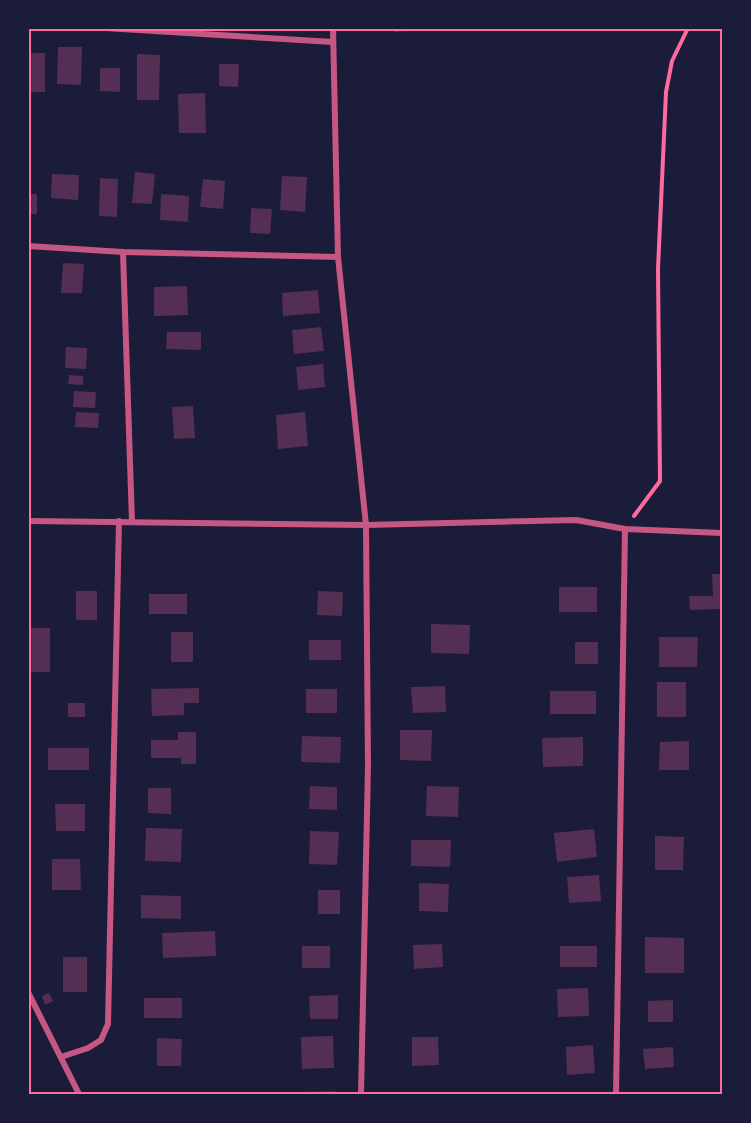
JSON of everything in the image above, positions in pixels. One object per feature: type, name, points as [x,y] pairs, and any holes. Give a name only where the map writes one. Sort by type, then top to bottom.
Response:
[{"type":"street","points":[[105,28],[333,42]]},
{"type":"street","points":[[333,28],[338,257],[366,525],[368,766],[361,1095]]},
{"type":"street","points":[[28,246],[123,252],[338,257]]},
{"type":"street","points":[[123,252],[132,522]]},
{"type":"street","points":[[28,521],[366,525],[576,520],[625,529],[723,533]]},
{"type":"street","points":[[62,1057],[88,1048],[101,1040],[108,1024],[118,521]]},
{"type":"street","points":[[616,1095],[625,529]]},
{"type":"street","points":[[28,992],[79,1095]]},
{"type":"path","points":[[625,529],[660,481],[658,269],[666,92],[672,61],[688,28]]},
{"type":"building","points":[[394,28],[430,28],[430,30],[394,32]]},
{"type":"building","points":[[58,47],[82,47],[81,85],[57,84]]},
{"type":"building","points":[[28,53],[45,53],[45,92],[28,92]]},
{"type":"building","points":[[137,54],[160,55],[159,100],[137,100]]},
{"type":"building","points":[[219,64],[239,64],[238,87],[219,86]]},
{"type":"building","points":[[100,68],[120,68],[120,92],[100,91]]},
{"type":"building","points":[[205,93],[206,133],[179,133],[178,94]]},
{"type":"building","points":[[135,172],[155,174],[152,204],[132,203]]},
{"type":"building","points":[[52,174],[79,175],[78,200],[51,198]]},
{"type":"building","points":[[282,176],[307,177],[305,212],[280,210]]},
{"type":"building","points":[[100,178],[118,179],[117,217],[99,216]]},
{"type":"building","points":[[203,179],[225,181],[223,209],[200,207]]},
{"type":"building","points":[[28,194],[37,194],[37,214],[28,214]]},
{"type":"building","points":[[161,194],[189,196],[188,222],[160,220]]},
{"type":"building","points":[[251,208],[272,209],[270,234],[250,233]]},
{"type":"building","points":[[63,263],[84,264],[82,293],[61,293]]},
{"type":"building","points":[[187,286],[188,315],[154,316],[154,287]]},
{"type":"building","points":[[318,290],[320,313],[283,316],[282,293]]},
{"type":"building","points":[[321,327],[324,351],[294,354],[292,330]]},
{"type":"building","points":[[167,332],[201,332],[201,350],[166,349]]},
{"type":"building","points":[[66,347],[87,348],[86,369],[65,368]]},
{"type":"building","points":[[323,364],[325,387],[298,390],[296,367]]},
{"type":"building","points":[[69,375],[83,376],[83,385],[68,384]]},
{"type":"building","points":[[74,391],[96,392],[95,408],[73,407]]},
{"type":"building","points":[[193,406],[195,438],[174,439],[172,407]]},
{"type":"building","points":[[76,412],[99,413],[98,428],[75,427]]},
{"type":"building","points":[[305,412],[308,446],[278,449],[276,415]]},
{"type":"building","points":[[712,574],[722,574],[722,609],[690,610],[689,596],[713,596]]},
{"type":"building","points":[[559,587],[597,587],[597,612],[559,612]]},
{"type":"building","points":[[76,591],[97,591],[97,620],[76,620]]},
{"type":"building","points":[[318,591],[343,592],[342,616],[317,615]]},
{"type":"building","points":[[149,594],[187,594],[187,614],[149,614]]},
{"type":"building","points":[[431,624],[470,625],[469,654],[431,653]]},
{"type":"building","points":[[28,628],[50,628],[50,672],[28,672]]},
{"type":"building","points":[[171,632],[193,632],[193,662],[171,662]]},
{"type":"building","points":[[659,637],[698,637],[697,667],[659,667]]},
{"type":"building","points":[[309,640],[341,640],[341,660],[309,660]]},
{"type":"building","points":[[575,642],[598,642],[598,664],[575,664]]},
{"type":"building","points":[[657,682],[686,682],[686,717],[657,717]]},
{"type":"building","points":[[445,686],[446,712],[413,713],[411,687]]},
{"type":"building","points":[[199,688],[199,703],[184,703],[184,715],[152,716],[151,689]]},
{"type":"building","points":[[306,689],[337,689],[337,713],[306,713]]},
{"type":"building","points":[[550,691],[596,691],[596,714],[550,714]]},
{"type":"building","points":[[68,703],[85,703],[85,717],[68,717]]},
{"type":"building","points":[[400,730],[432,730],[431,761],[400,760]]},
{"type":"building","points":[[178,732],[196,732],[196,764],[181,764],[181,758],[151,758],[151,740],[178,740]]},
{"type":"building","points":[[302,736],[341,737],[340,763],[301,762]]},
{"type":"building","points":[[583,737],[583,766],[543,767],[542,738]]},
{"type":"building","points":[[689,741],[689,770],[659,770],[660,742]]},
{"type":"building","points":[[48,748],[89,748],[89,770],[48,770]]},
{"type":"building","points":[[310,786],[337,787],[337,810],[309,809]]},
{"type":"building","points":[[427,786],[459,787],[458,817],[426,816]]},
{"type":"building","points":[[148,788],[171,788],[171,814],[148,813]]},
{"type":"building","points":[[55,804],[85,804],[85,831],[56,831]]},
{"type":"building","points":[[146,828],[182,829],[181,862],[145,861]]},
{"type":"building","points":[[594,829],[597,857],[557,862],[554,833]]},
{"type":"building","points":[[310,831],[339,832],[337,865],[309,864]]},
{"type":"building","points":[[655,836],[684,837],[683,870],[655,870]]},
{"type":"building","points":[[411,840],[451,840],[450,867],[411,866]]},
{"type":"building","points":[[52,859],[80,859],[81,890],[52,890]]},
{"type":"building","points":[[599,875],[601,901],[569,903],[567,877]]},
{"type":"building","points":[[419,883],[449,884],[448,912],[419,911]]},
{"type":"building","points":[[318,890],[340,890],[340,914],[318,914]]},
{"type":"building","points":[[141,895],[181,896],[181,919],[141,918]]},
{"type":"building","points":[[215,931],[216,956],[163,958],[162,933]]},
{"type":"building","points":[[645,937],[684,938],[684,973],[645,973]]},
{"type":"building","points":[[442,944],[443,967],[414,969],[413,945]]},
{"type":"building","points":[[302,946],[330,946],[330,968],[302,968]]},
{"type":"building","points":[[560,946],[597,946],[597,967],[560,967]]},
{"type":"building","points":[[63,957],[87,957],[87,992],[63,992]]},
{"type":"building","points":[[588,988],[589,1016],[558,1017],[557,989]]},
{"type":"building","points":[[49,993],[53,1001],[45,1005],[42,996]]},
{"type":"building","points":[[338,995],[338,1019],[310,1019],[309,996]]},
{"type":"building","points":[[144,998],[182,998],[182,1018],[144,1018]]},
{"type":"building","points":[[673,1000],[673,1022],[648,1022],[648,1001]]},
{"type":"building","points":[[333,1036],[334,1068],[302,1069],[301,1037]]},
{"type":"building","points":[[412,1037],[438,1037],[439,1065],[412,1066]]},
{"type":"building","points":[[157,1038],[182,1039],[181,1066],[157,1066]]},
{"type":"building","points":[[593,1045],[595,1073],[567,1075],[566,1047]]},
{"type":"building","points":[[673,1047],[674,1067],[645,1069],[643,1049]]},
{"type":"building","points":[[335,1091],[335,1094],[304,1094],[303,1092]]},
{"type":"building","points":[[593,1092],[593,1094],[575,1094],[575,1093]]}]
